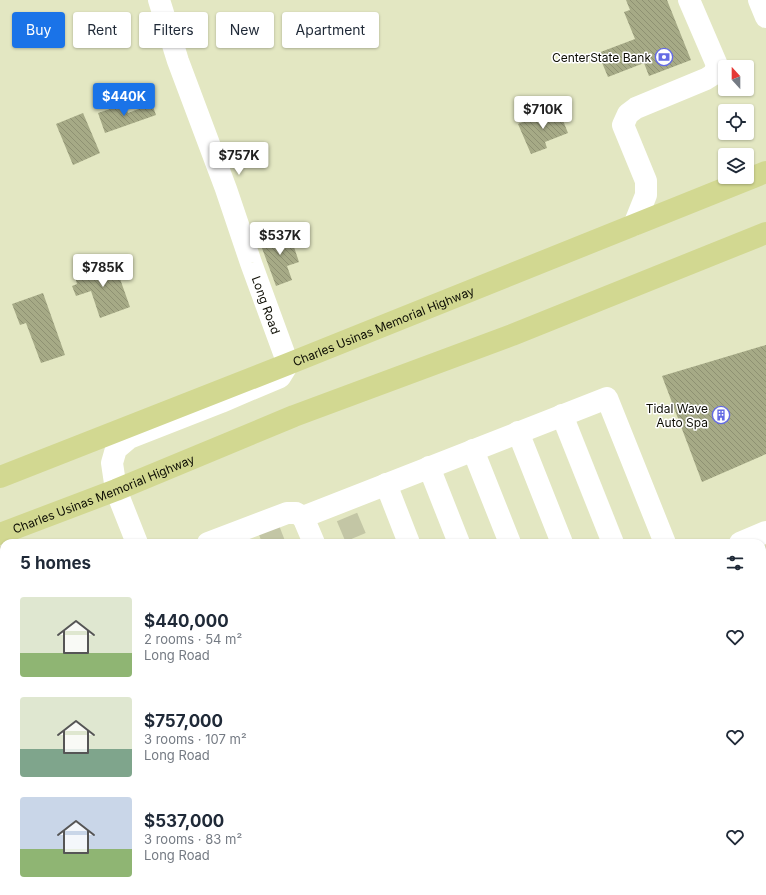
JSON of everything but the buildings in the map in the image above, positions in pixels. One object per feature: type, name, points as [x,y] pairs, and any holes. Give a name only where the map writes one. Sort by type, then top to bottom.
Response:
[{"type":"highway","name":"Charles Usinas Memorial Highway","points":[[0,477],[288,364],[766,172]]},
{"type":"highway","name":"Charles Usinas Memorial Highway","points":[[0,534],[116,490],[294,416],[512,335],[766,233]]},
{"type":"street","name":"Long Road","points":[[159,0],[178,61],[226,189],[288,364]]},
{"type":"street","points":[[634,225],[646,195],[646,181],[623,125],[628,114],[636,108],[706,79],[714,74],[717,65],[689,0]]},
{"type":"street","points":[[759,0],[766,17]]},
{"type":"street","points":[[135,539],[116,490],[112,463],[116,449],[128,438],[221,402],[280,377],[288,364]]},
{"type":"street","points":[[227,539],[267,526],[287,513],[296,513],[303,516],[344,509],[386,484],[607,398],[663,539]]},
{"type":"street","points":[[562,415],[611,539]]},
{"type":"street","points":[[518,432],[560,539]]},
{"type":"street","points":[[473,450],[508,539]]},
{"type":"street","points":[[430,467],[457,539]]},
{"type":"street","points":[[386,484],[407,539]]},
{"type":"street","points":[[303,516],[312,539]]},
{"type":"street","points":[[749,539],[766,532]]},
{"type":"tunnel","points":[[347,517],[356,539]]},
{"type":"tunnel","points":[[269,530],[272,539]]},
{"type":"place","name":"CenterState Bank","points":[[664,57]]},
{"type":"place","name":"Tidal Wave Auto Spa","points":[[721,415]]}]
